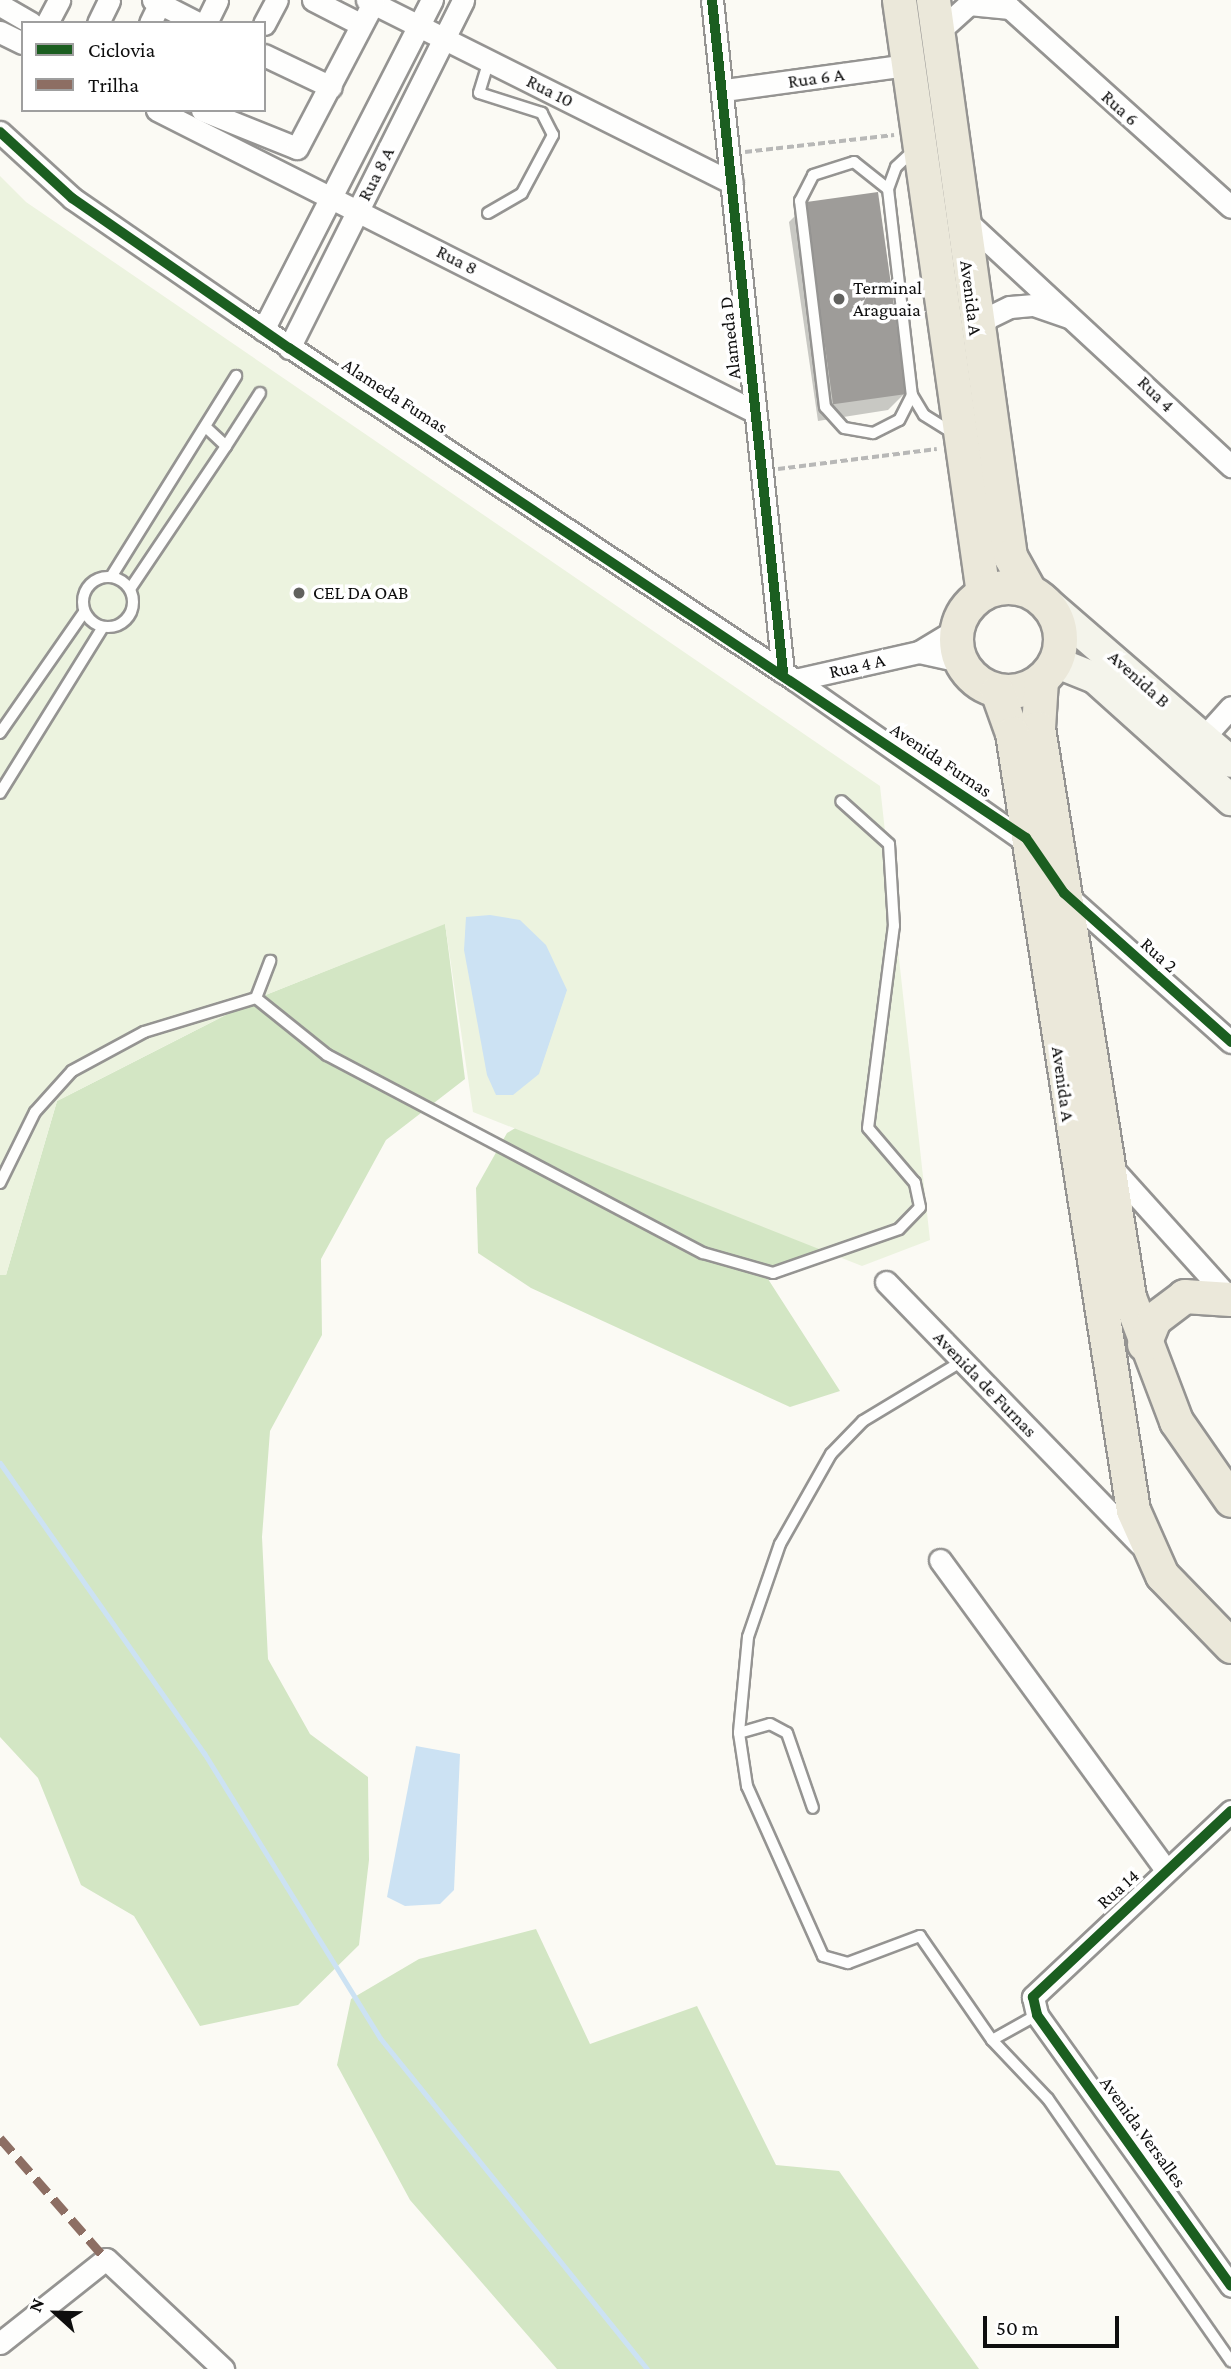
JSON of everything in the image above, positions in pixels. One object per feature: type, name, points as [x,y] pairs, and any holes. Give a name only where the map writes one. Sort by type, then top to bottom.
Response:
[{"type":"main road","name":"Avenida A","points":[[899,0],[908,65],[911,140],[954,442],[983,593]]},
{"type":"main road","name":"Avenida A","points":[[933,0],[977,343],[1010,556],[1036,595]]},
{"type":"main road","points":[[1010,586],[1036,595],[1058,622],[1048,671],[1020,690],[998,691],[976,680],[959,645],[983,593],[1010,586]]},
{"type":"main road","name":"Avenida A","points":[[1048,671],[1038,728],[1112,1168]]},
{"type":"main road","name":"Avenida A","points":[[998,691],[1008,713],[1131,1494]]},
{"type":"main road","points":[[1112,1168],[1114,1225],[1144,1344],[1176,1421],[1231,1500]]},
{"type":"main road","points":[[1144,1344],[1154,1320],[1184,1296],[1230,1299]]},
{"type":"main road","name":"Avenida de Furnas","points":[[1131,1494],[1146,1550],[1231,1646]]},
{"type":"street","points":[[48,21],[59,0]]},
{"type":"street","points":[[99,21],[109,0]]},
{"type":"street","points":[[207,21],[217,0]]},
{"type":"street","points":[[266,21],[277,0]]},
{"type":"street","points":[[313,0],[360,24]]},
{"type":"street","name":"Rua 8 A","points":[[263,330],[329,196],[432,0]]},
{"type":"street","name":"Rua 8 A","points":[[289,348],[463,0]]},
{"type":"street","name":"Alameda D","points":[[712,0],[725,90],[755,412],[789,676]]},
{"type":"street","points":[[150,21],[158,1],[194,21]]},
{"type":"street","points":[[212,112],[291,149],[331,87],[370,2]]},
{"type":"street","name":"Rua 10","points":[[370,2],[732,183]]},
{"type":"street","name":"Rua 6","points":[[937,33],[970,4],[1005,4],[1231,207]]},
{"type":"street","points":[[0,5],[28,21]]},
{"type":"street","points":[[0,32],[21,42]]},
{"type":"street","points":[[266,56],[331,87]]},
{"type":"street","name":"Rua 6 A","points":[[725,90],[908,65]]},
{"type":"street","name":"Rua 8","points":[[161,112],[358,209],[755,412]]},
{"type":"street","name":"Alameda Fumas","points":[[0,132],[72,198],[289,348],[789,676]]},
{"type":"street","name":"Rua 4","points":[[961,216],[1080,323],[1231,466]]},
{"type":"street","name":"Rua 4","points":[[977,343],[987,318],[1010,306],[1034,305],[1080,323]]},
{"type":"street","name":"Avenida B","points":[[1036,595],[1231,762]]},
{"type":"street","name":"Rua 4 A","points":[[919,652],[959,645]]},
{"type":"street","name":"Rua 4 A","points":[[789,676],[959,645]]},
{"type":"street","name":"Avenida B","points":[[1048,671],[1095,678],[1231,800]]},
{"type":"street","name":"Avenida Furnas","points":[[789,676],[1026,838],[1064,893]]},
{"type":"street","points":[[1203,737],[1231,707]]},
{"type":"street","name":"Rua 2","points":[[1064,893],[1231,1042]]},
{"type":"street","points":[[1112,1168],[1230,1299]]},
{"type":"street","name":"Avenida de Furnas","points":[[886,1282],[965,1360],[1082,1487],[1146,1550]]},
{"type":"street","name":"Avenida de Furnas","points":[[1082,1487],[1131,1494]]},
{"type":"street","points":[[940,1560],[1165,1869]]},
{"type":"street","name":"Rua 14","points":[[1035,2006],[1165,1869],[1231,1811]]},
{"type":"street","name":"Avenida Versalles","points":[[1035,2006],[1231,2286]]},
{"type":"street","points":[[0,2343],[106,2259],[223,2369]]},
{"type":"lane","points":[[488,213],[522,193],[553,135],[542,113],[479,93],[489,60]]},
{"type":"lane","points":[[911,140],[888,189],[912,395],[933,424],[954,442]]},
{"type":"lane","points":[[888,189],[868,167],[838,163],[813,175],[800,201],[825,407],[844,428],[873,433],[898,420],[912,395]]},
{"type":"lane","points":[[0,733],[85,612],[88,587],[111,577],[208,429],[236,376]]},
{"type":"lane","points":[[0,793],[103,627],[126,620],[133,605],[130,589],[260,393]]},
{"type":"lane","points":[[208,429],[226,446]]},
{"type":"lane","points":[[111,577],[130,589]]},
{"type":"lane","points":[[85,612],[103,627]]},
{"type":"lane","points":[[256,998],[327,1055],[703,1253],[773,1273],[899,1229],[920,1207],[915,1183],[868,1128],[894,926],[889,844],[841,801]]},
{"type":"lane","points":[[256,998],[270,961]]},
{"type":"lane","points":[[0,1183],[35,1112],[72,1070],[144,1032],[256,998]]},
{"type":"lane","points":[[965,1360],[863,1421],[825,1463],[780,1545],[748,1637],[740,1733],[747,1786],[816,1950],[848,1963],[920,1936],[992,2040],[1048,2099],[1231,2361]]},
{"type":"lane","points":[[740,1733],[770,1724],[787,1733],[813,1808]]},
{"type":"lane","points":[[992,2040],[1035,2006]]},
{"type":"path","points":[[736,153],[911,140]]},
{"type":"path","points":[[777,469],[954,442]]},
{"type":"green space","name":"CEL DA OAB","points":[[0,176],[26,202],[880,786],[930,1240],[862,1266],[473,1112],[445,924],[263,996],[57,1101],[6,1275],[0,1275]]},
{"type":"green space","points":[[445,923],[465,1079],[386,1140],[321,1259],[322,1335],[270,1431],[262,1537],[268,1659],[310,1734],[368,1777],[369,1860],[359,1945],[298,2005],[200,2026],[134,1916],[81,1885],[38,1778],[0,1737],[0,1275],[6,1275],[57,1101],[263,996]]},
{"type":"green space","points":[[653,1043],[858,1241],[768,1279],[840,1391],[790,1407],[531,1288],[478,1253],[476,1188],[507,1133]]},
{"type":"green space","points":[[536,1929],[590,2044],[697,2006],[776,2165],[839,2171],[979,2369],[557,2369],[410,2200],[337,2065],[351,1999],[419,1959]]},
{"type":"water","points":[[490,915],[520,920],[546,945],[567,990],[539,1074],[513,1095],[496,1095],[487,1075],[464,950],[466,917]]},
{"type":"water","points":[[416,1746],[460,1754],[454,1890],[440,1904],[405,1906],[387,1897]]},
{"type":"building","points":[[878,192],[906,394],[833,404],[805,202]]},
{"type":"waterway","points":[[0,1463],[204,1753],[380,2038],[647,2369]]},
{"type":"marked path","points":[[0,2138],[106,2259]]},
{"type":"cycle path","points":[[712,0],[783,672]]},
{"type":"cycle path","points":[[0,132],[72,198],[289,348],[1026,838],[1064,893],[1231,1042]]},
{"type":"cycle path","points":[[1231,1811],[1033,1997],[1037,2015],[1231,2286]]},
{"type":"place","name":"Terminal Araguaia","points":[[839,299]]},
{"type":"place","name":"CEL DA OAB","points":[[299,593]]}]
